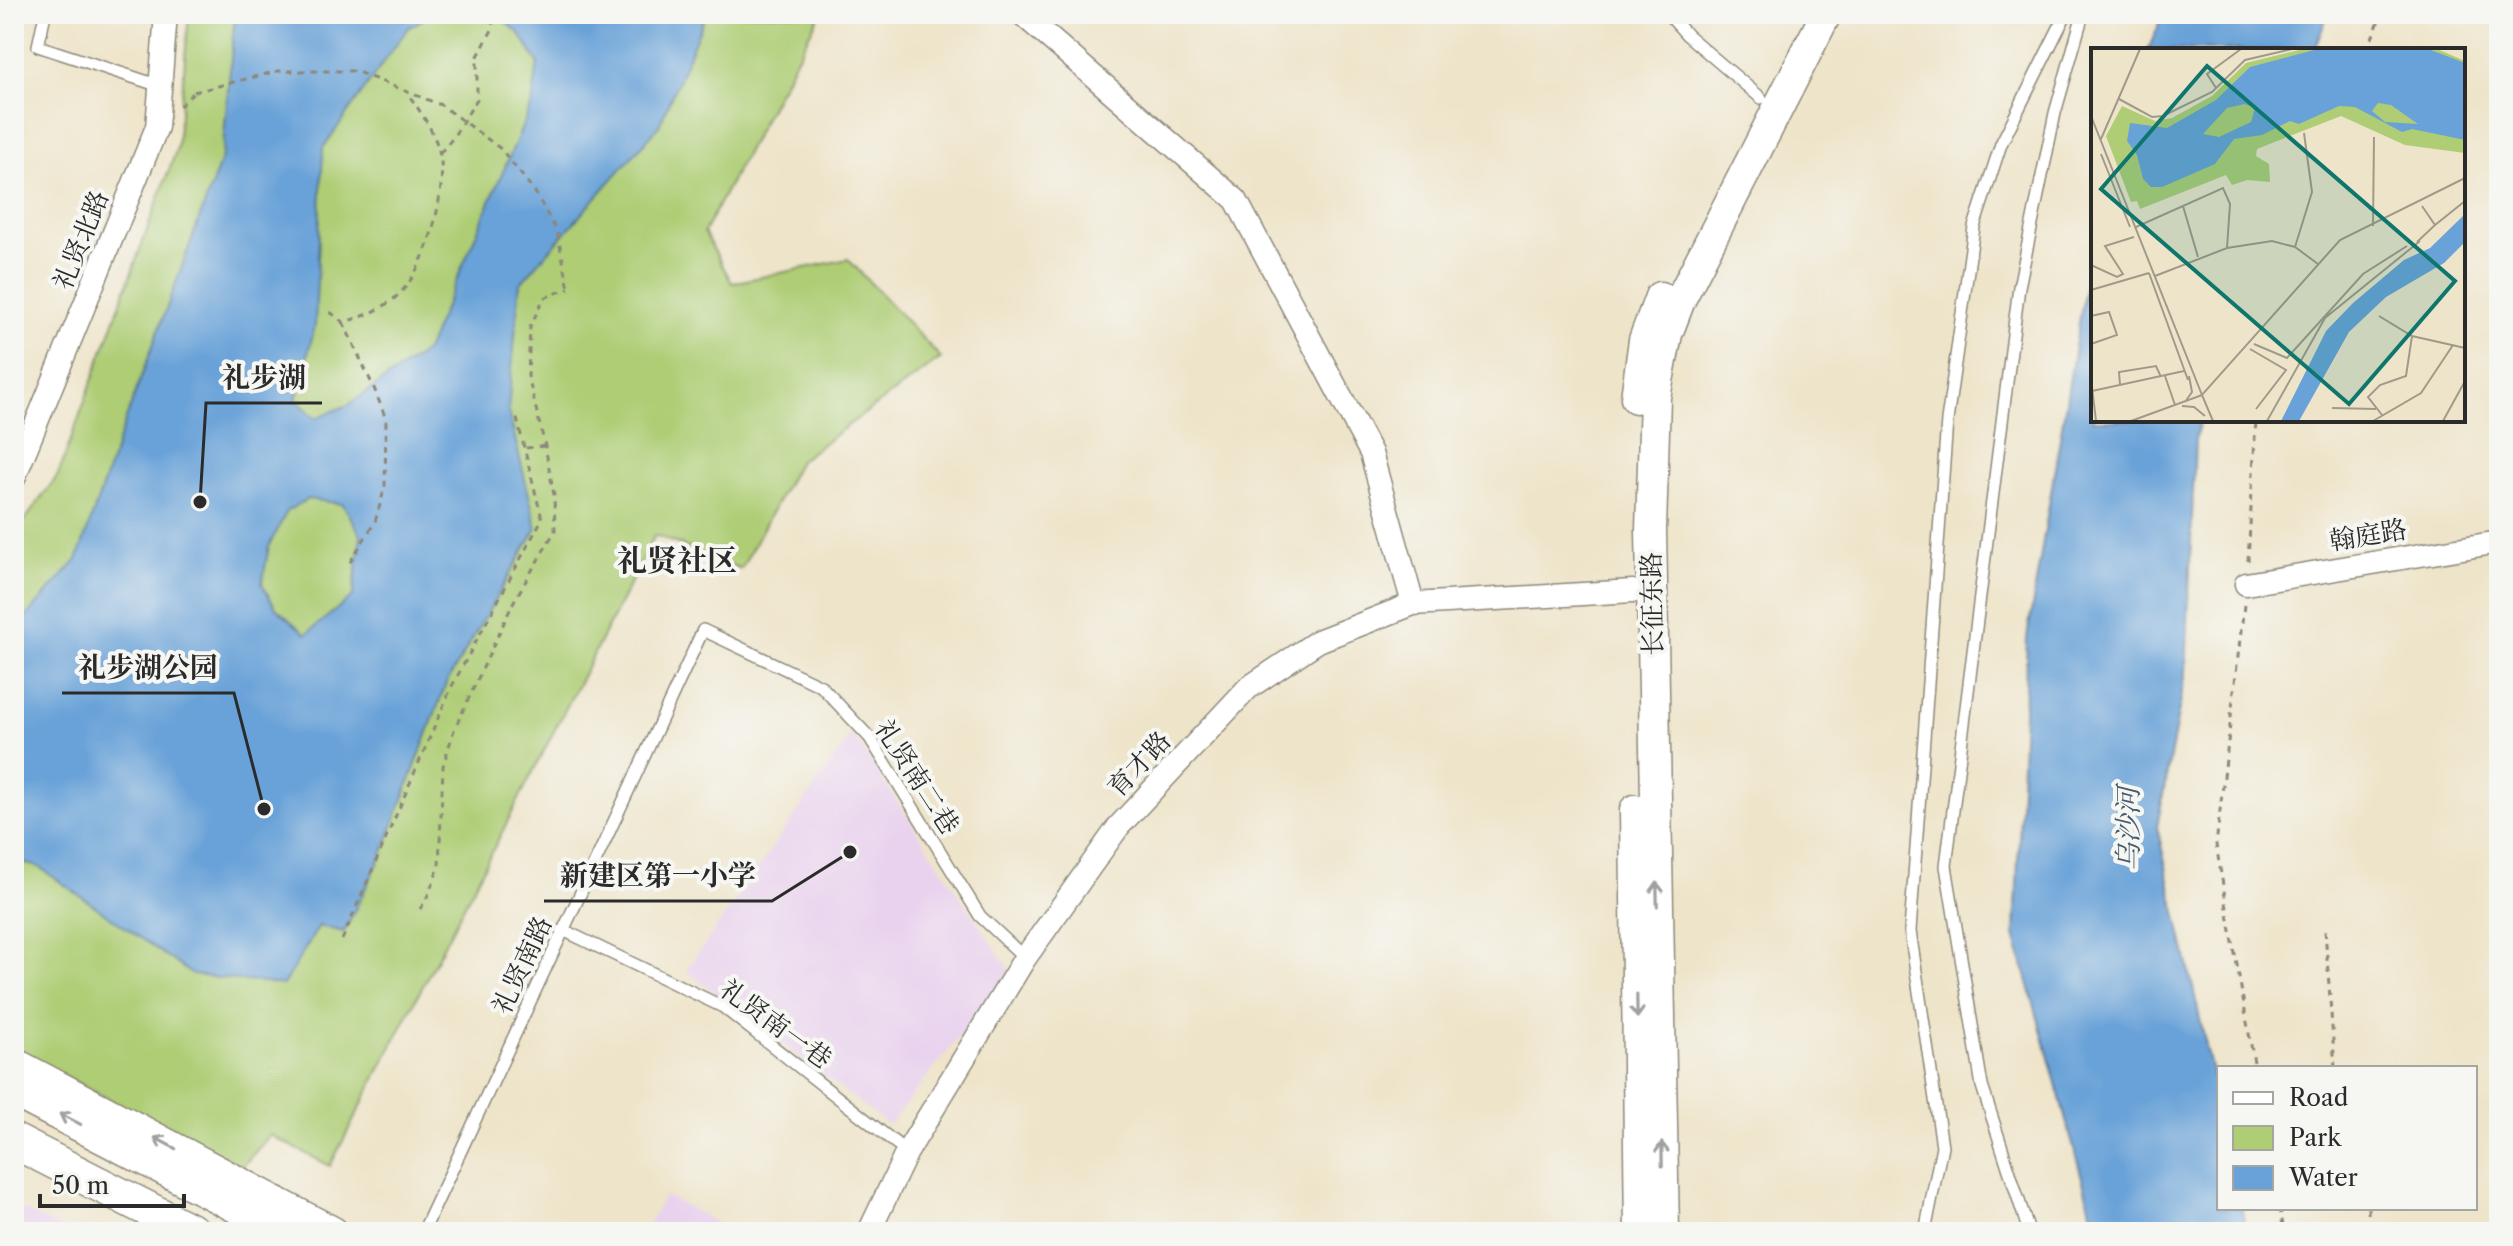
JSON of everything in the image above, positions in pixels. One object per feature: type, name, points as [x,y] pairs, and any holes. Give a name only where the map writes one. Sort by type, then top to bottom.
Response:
[{"type":"main road","name":"长征东路","points":[[1640,1232],[1633,591],[1636,393],[1644,340],[1661,295],[1804,14]]},
{"type":"main road","name":"长征东路","points":[[1664,1232],[1651,530],[1655,397],[1667,334],[1680,300],[1826,14]]},
{"type":"main road","points":[[14,1063],[333,1232]]},
{"type":"main road","points":[[14,1090],[288,1232]]},
{"type":"main road","points":[[14,1141],[193,1232]]},
{"type":"street","name":"礼贤北路","points":[[14,478],[157,127],[166,14]]},
{"type":"street","points":[[1022,14],[1236,200],[1371,453],[1413,604]]},
{"type":"street","name":"翰庭路","points":[[2246,584],[2499,542]]},
{"type":"street","name":"育才路","points":[[869,1232],[907,1152],[1025,958],[1119,826],[1248,688],[1318,641],[1413,604],[1633,591]]},
{"type":"lane","points":[[45,14],[38,46],[160,86]]},
{"type":"lane","points":[[1668,14],[1687,35],[1761,98]]},
{"type":"lane","points":[[1925,1232],[1942,1146],[1910,931],[1947,421],[1974,227],[2001,144],[2066,14]]},
{"type":"lane","points":[[2029,1232],[1982,1086],[1946,866],[2019,287],[2055,113],[2083,14]]},
{"type":"lane","name":"礼贤南二巷","points":[[703,630],[821,686],[870,738],[980,916],[1025,958]]},
{"type":"lane","name":"礼贤南路","points":[[423,1232],[703,630]]},
{"type":"lane","name":"礼贤南一巷","points":[[563,930],[723,1007],[907,1152]]},
{"type":"path","points":[[440,153],[477,99],[477,58],[493,28],[492,14]]},
{"type":"path","points":[[2368,48],[2382,14]]},
{"type":"path","points":[[194,92],[278,71],[355,71],[441,105],[501,149],[535,192],[557,232],[569,288],[544,298],[530,327],[528,376],[554,495],[555,531],[514,601],[454,730],[443,766],[439,867],[420,909]]},
{"type":"path","points":[[343,322],[368,316],[402,291],[422,264],[440,201],[440,153],[427,121],[406,91]]},
{"type":"path","points":[[330,312],[343,322],[386,419],[385,487],[375,522],[347,567]]},
{"type":"path","points":[[342,940],[452,686],[542,519],[516,415]]},
{"type":"path","points":[[2255,1066],[2216,845],[2246,584],[2256,422]]},
{"type":"path","points":[[526,448],[545,446]]},
{"type":"path","points":[[2325,930],[2335,1066]]},
{"type":"path","points":[[2280,1210],[2284,1232]]},
{"type":"path","points":[[2368,1210],[2369,1232]]},
{"type":"shaded area","points":[[852,734],[1011,972],[889,1125],[686,971]]},
{"type":"shaded area","points":[[665,1195],[734,1232],[644,1232]]},
{"type":"shaded area","points":[[19,1208],[70,1232],[14,1232],[14,1219]]},
{"type":"green space","points":[[189,14],[820,14],[704,232],[732,283],[848,259],[941,358],[799,461],[741,569],[655,535],[330,1166],[270,1135],[240,1169],[14,1049],[14,535],[58,475],[177,148]]},
{"type":"water","points":[[235,14],[432,14],[408,28],[323,148],[315,326],[296,400],[316,418],[348,405],[426,351],[532,104],[538,63],[519,33],[496,14],[706,14],[659,126],[520,284],[508,410],[537,528],[446,684],[382,855],[344,932],[319,926],[283,985],[193,975],[39,867],[14,861],[14,630],[77,560],[222,157]],"holes":[[[308,499],[343,504],[361,535],[353,596],[306,634],[276,608],[262,584],[269,546],[287,511]]]},
{"type":"water","points":[[2164,14],[2328,14],[2315,48],[2149,48]]},
{"type":"water","name":"乌沙河","points":[[2091,250],[2091,422],[2199,422],[2195,439],[2186,672],[2157,827],[2217,1095],[2217,1210],[2242,1210],[2247,1232],[2097,1232],[2015,935],[2027,638]]},
{"type":"place","name":"礼步湖","points":[[200,502]]},
{"type":"place","name":"礼步湖公园","points":[[264,809]]},
{"type":"place","name":"新建区第一小学","points":[[850,852]]},
{"type":"district","name":"礼贤社区","points":[[677,561]]}]
